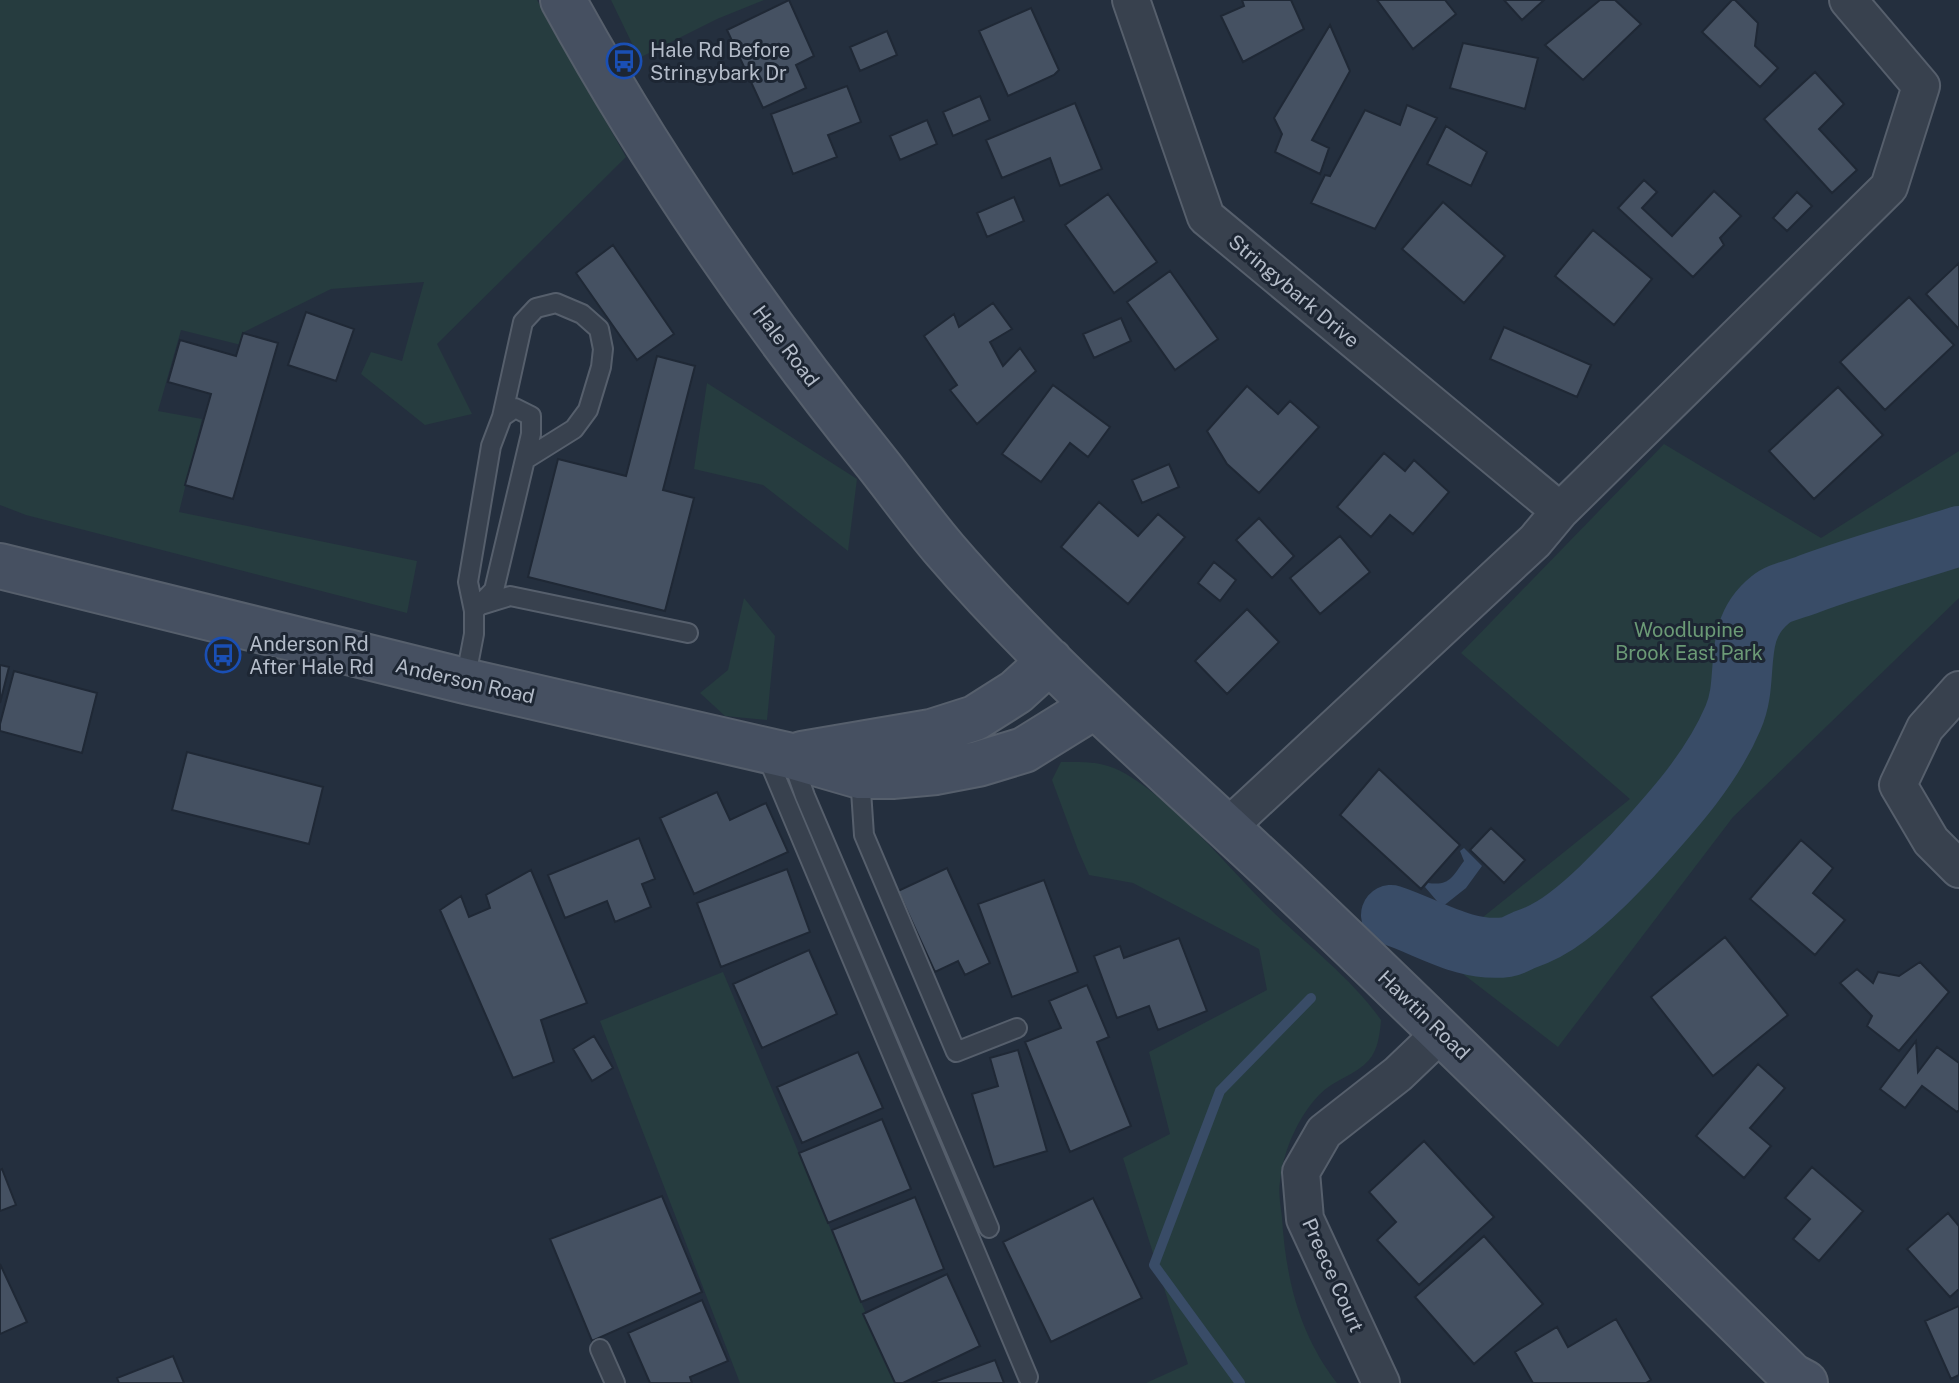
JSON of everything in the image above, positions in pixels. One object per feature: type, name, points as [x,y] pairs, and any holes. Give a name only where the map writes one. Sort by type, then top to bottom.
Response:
[{"type":"main road","name":"Hale Road","points":[[563,0],[643,137],[727,265],[781,340],[944,548],[1050,661]]},
{"type":"main road","name":"Anderson Road","points":[[0,566],[860,776],[936,772],[978,764],[1024,750],[1095,706]]},
{"type":"main road","name":"Hawtin Road","points":[[1050,661],[1442,1032],[1797,1381]]},
{"type":"main road","name":"Anderson Road","points":[[778,754],[931,732],[975,718],[1016,692],[1050,661]]},
{"type":"street","name":"Stringybark Drive","points":[[1131,0],[1206,217],[1560,511]]},
{"type":"street","points":[[1228,827],[1535,541],[1560,511],[1889,187],[1921,86],[1848,0]]},
{"type":"street","points":[[1959,690],[1925,728],[1898,785],[1931,841],[1959,869]]},
{"type":"street","name":"Preece Court","points":[[1381,1383],[1305,1219],[1301,1172],[1324,1132],[1398,1074],[1442,1032]]},
{"type":"lane","points":[[465,681],[477,608],[468,582],[491,446],[502,417],[523,322],[536,308],[556,303],[582,314],[599,329],[603,349],[601,367],[588,410],[574,429],[526,459]]},
{"type":"lane","points":[[477,608],[494,590],[500,571],[531,434],[531,416],[515,408],[502,417]]},
{"type":"lane","points":[[477,608],[510,596],[688,633]]},
{"type":"lane","points":[[778,754],[811,810],[989,1228]]},
{"type":"lane","points":[[778,754],[1028,1377]]},
{"type":"lane","points":[[860,776],[864,835],[956,1052],[1017,1028]]},
{"type":"lane","points":[[600,1349],[615,1383]]},
{"type":"green space","points":[[0,0],[537,0],[626,157],[437,344],[472,414],[425,425],[361,374],[371,352],[402,361],[424,282],[331,289],[244,332],[241,345],[181,330],[158,411],[202,419],[179,512],[417,561],[407,613],[26,515],[0,505]]},
{"type":"green space","points":[[611,0],[764,0],[717,19],[639,58]]},
{"type":"green space","points":[[707,383],[857,479],[848,551],[763,485],[694,469]]},
{"type":"green space","name":"Woodlupine Brook East Park","points":[[1664,444],[1821,538],[1959,451],[1959,598],[1733,817],[1558,1047],[1437,954],[1630,799],[1461,653]]},
{"type":"green space","points":[[744,598],[775,636],[767,720],[725,716],[700,693],[728,670]]},
{"type":"green space","points":[[1061,762],[1103,764],[1146,787],[1203,838],[1273,912],[1344,977],[1381,1020],[1376,1046],[1369,1060],[1325,1090],[1304,1114],[1288,1147],[1280,1182],[1291,1284],[1313,1345],[1337,1383],[1146,1383],[1188,1364],[1123,1158],[1170,1134],[1149,1052],[1267,990],[1259,949],[1133,883],[1089,875],[1052,780]]},
{"type":"green space","points":[[723,972],[895,1383],[740,1383],[600,1021]]},
{"type":"water","points":[[1464,848],[1482,866],[1466,888],[1442,907],[1425,887],[1428,883],[1446,882],[1453,876],[1464,861],[1460,851]]},
{"type":"building","points":[[789,0],[814,56],[796,65],[806,88],[763,108],[727,30]]},
{"type":"building","points":[[1242,0],[1291,0],[1304,29],[1243,62],[1221,16],[1244,6]]},
{"type":"building","points":[[1377,0],[1445,0],[1456,14],[1413,49]]},
{"type":"building","points":[[1504,0],[1544,0],[1522,20]]},
{"type":"building","points":[[1600,0],[1615,0],[1641,24],[1583,80],[1545,45]]},
{"type":"building","points":[[1732,0],[1758,23],[1755,46],[1778,68],[1760,87],[1702,32]]},
{"type":"building","points":[[1031,8],[1059,70],[1008,96],[979,31]]},
{"type":"building","points":[[1330,25],[1350,71],[1312,140],[1329,148],[1320,174],[1275,152],[1282,134],[1274,118]]},
{"type":"building","points":[[887,31],[897,55],[860,71],[850,47]]},
{"type":"building","points":[[1463,43],[1538,58],[1525,109],[1450,88]]},
{"type":"building","points":[[1815,72],[1844,104],[1819,129],[1857,170],[1832,193],[1764,119]]},
{"type":"building","points":[[847,86],[861,122],[828,135],[837,157],[793,174],[771,114]]},
{"type":"building","points":[[980,96],[990,120],[953,136],[943,112]]},
{"type":"building","points":[[1075,103],[1102,169],[1060,186],[1050,158],[1002,178],[986,140]]},
{"type":"building","points":[[1407,105],[1437,118],[1375,229],[1311,203],[1325,175],[1330,176],[1365,110],[1400,125]]},
{"type":"building","points":[[927,120],[937,144],[900,160],[890,136]]},
{"type":"building","points":[[1446,126],[1487,152],[1471,186],[1427,164]]},
{"type":"building","points":[[1644,180],[1657,192],[1642,208],[1672,236],[1714,191],[1741,216],[1720,238],[1724,245],[1693,277],[1618,208]]},
{"type":"building","points":[[1797,192],[1812,206],[1787,231],[1773,218]]},
{"type":"building","points":[[1108,194],[1157,262],[1114,293],[1065,225]]},
{"type":"building","points":[[1014,197],[1024,221],[987,237],[977,213]]},
{"type":"building","points":[[1443,202],[1505,256],[1464,303],[1402,249]]},
{"type":"building","points":[[1593,230],[1652,279],[1614,325],[1555,276]]},
{"type":"building","points":[[613,245],[674,334],[637,360],[576,273]]},
{"type":"building","points":[[1959,263],[1959,329],[1926,294]]},
{"type":"building","points":[[1170,271],[1218,339],[1175,370],[1127,302]]},
{"type":"building","points":[[1909,297],[1954,345],[1885,410],[1840,362]]},
{"type":"building","points":[[993,303],[1012,329],[990,342],[1003,366],[1020,348],[1036,371],[977,424],[950,390],[957,385],[924,336],[954,314],[959,327]]},
{"type":"building","points":[[306,312],[354,329],[336,381],[288,365]]},
{"type":"building","points":[[1121,318],[1131,341],[1094,358],[1083,334]]},
{"type":"building","points":[[1504,327],[1591,365],[1577,397],[1490,359]]},
{"type":"building","points":[[243,333],[278,343],[233,499],[185,485],[211,394],[168,382],[180,340],[236,356]]},
{"type":"building","points":[[657,356],[695,366],[663,490],[694,498],[665,611],[528,577],[558,459],[626,476]]},
{"type":"building","points":[[1053,385],[1110,427],[1088,457],[1070,443],[1041,482],[1002,454]]},
{"type":"building","points":[[1247,386],[1278,414],[1290,401],[1319,427],[1259,493],[1227,464],[1207,431]]},
{"type":"building","points":[[1838,387],[1883,435],[1814,499],[1769,451]]},
{"type":"building","points":[[1384,453],[1405,471],[1414,460],[1449,492],[1413,534],[1390,515],[1371,537],[1337,507]]},
{"type":"building","points":[[1169,464],[1179,487],[1142,503],[1132,480]]},
{"type":"building","points":[[1099,502],[1138,536],[1158,514],[1185,537],[1128,604],[1061,547]]},
{"type":"building","points":[[1259,518],[1294,556],[1272,578],[1236,540]]},
{"type":"building","points":[[1340,536],[1370,572],[1320,614],[1290,578]]},
{"type":"building","points":[[1214,562],[1236,580],[1220,601],[1198,583]]},
{"type":"building","points":[[1247,609],[1279,642],[1227,694],[1195,661]]},
{"type":"building","points":[[0,665],[9,667],[0,703]]},
{"type":"building","points":[[14,671],[97,693],[82,753],[0,731]]},
{"type":"building","points":[[187,752],[323,787],[309,844],[172,810]]},
{"type":"building","points":[[1379,769],[1460,845],[1421,889],[1340,815]]},
{"type":"building","points":[[717,792],[730,820],[766,803],[788,852],[694,894],[660,818]]},
{"type":"building","points":[[1491,828],[1525,860],[1504,883],[1470,850]]},
{"type":"building","points":[[639,838],[655,879],[642,884],[651,907],[615,922],[607,901],[565,918],[548,875]]},
{"type":"building","points":[[1801,840],[1833,868],[1813,893],[1845,920],[1815,955],[1750,899]]},
{"type":"building","points":[[947,868],[990,963],[965,975],[958,961],[935,972],[898,891]]},
{"type":"building","points":[[787,869],[810,932],[721,967],[697,903]]},
{"type":"building","points":[[531,870],[587,1003],[541,1020],[554,1062],[513,1078],[440,910],[461,896],[469,917],[490,908],[486,895]]},
{"type":"building","points":[[1044,880],[1078,972],[1012,997],[978,904]]},
{"type":"building","points":[[1725,937],[1788,1015],[1713,1076],[1651,997]]},
{"type":"building","points":[[1179,938],[1207,1011],[1158,1030],[1149,1006],[1117,1018],[1094,956],[1120,946],[1124,958]]},
{"type":"building","points":[[809,950],[837,1014],[762,1048],[733,984]]},
{"type":"building","points":[[1920,962],[1949,992],[1899,1051],[1867,1026],[1872,1016],[1840,983],[1857,969],[1873,983],[1878,972],[1899,976]]},
{"type":"building","points":[[1087,985],[1109,1037],[1097,1042],[1131,1126],[1070,1152],[1025,1042],[1061,1028],[1049,1001]]},
{"type":"building","points":[[594,1036],[613,1068],[592,1081],[573,1049]]},
{"type":"building","points":[[1916,1041],[1918,1072],[1937,1047],[1959,1063],[1957,1112],[1922,1086],[1905,1108],[1880,1089]]},
{"type":"building","points":[[1018,1050],[1047,1151],[994,1167],[972,1094],[998,1086],[990,1058]]},
{"type":"building","points":[[858,1052],[883,1108],[802,1143],[777,1087]]},
{"type":"building","points":[[1758,1064],[1785,1088],[1750,1128],[1771,1146],[1744,1178],[1696,1136]]},
{"type":"building","points":[[882,1119],[911,1189],[828,1223],[799,1153]]},
{"type":"building","points":[[1424,1141],[1494,1217],[1419,1285],[1377,1240],[1396,1222],[1369,1192]]},
{"type":"building","points":[[1812,1167],[1863,1211],[1819,1261],[1793,1239],[1810,1219],[1785,1198]]},
{"type":"building","points":[[0,1170],[16,1205],[0,1211]]},
{"type":"building","points":[[662,1196],[702,1292],[592,1341],[550,1239]]},
{"type":"building","points":[[915,1197],[944,1269],[861,1302],[832,1230]]},
{"type":"building","points":[[1093,1198],[1142,1298],[1051,1342],[1003,1242]]},
{"type":"building","points":[[1948,1213],[1959,1226],[1959,1289],[1950,1297],[1907,1249]]},
{"type":"building","points":[[1484,1236],[1543,1304],[1474,1364],[1415,1297]]},
{"type":"building","points":[[0,1264],[27,1322],[0,1334]]},
{"type":"building","points":[[947,1274],[980,1346],[903,1383],[895,1383],[863,1314]]},
{"type":"building","points":[[702,1300],[728,1361],[690,1377],[692,1383],[650,1383],[628,1333]]},
{"type":"building","points":[[1959,1306],[1959,1375],[1951,1379],[1925,1321]]},
{"type":"building","points":[[1616,1319],[1651,1380],[1646,1383],[1533,1383],[1515,1352],[1557,1327],[1568,1347]]},
{"type":"building","points":[[173,1356],[184,1383],[119,1383],[117,1378]]},
{"type":"building","points":[[995,1360],[1004,1383],[931,1383]]},
{"type":"waterway","points":[[1391,915],[1462,943],[1492,948],[1511,946],[1557,924],[1593,895],[1633,855],[1689,791],[1713,756],[1738,703],[1745,641],[1750,626],[1770,600],[1827,577],[1959,536]]},
{"type":"waterway","points":[[1240,1383],[1154,1265],[1220,1091],[1311,998]]},
{"type":"place","name":"Hale Rd Before Stringybark Dr","points":[[624,61]]},
{"type":"place","name":"Anderson Rd After Hale Rd","points":[[223,655]]}]
